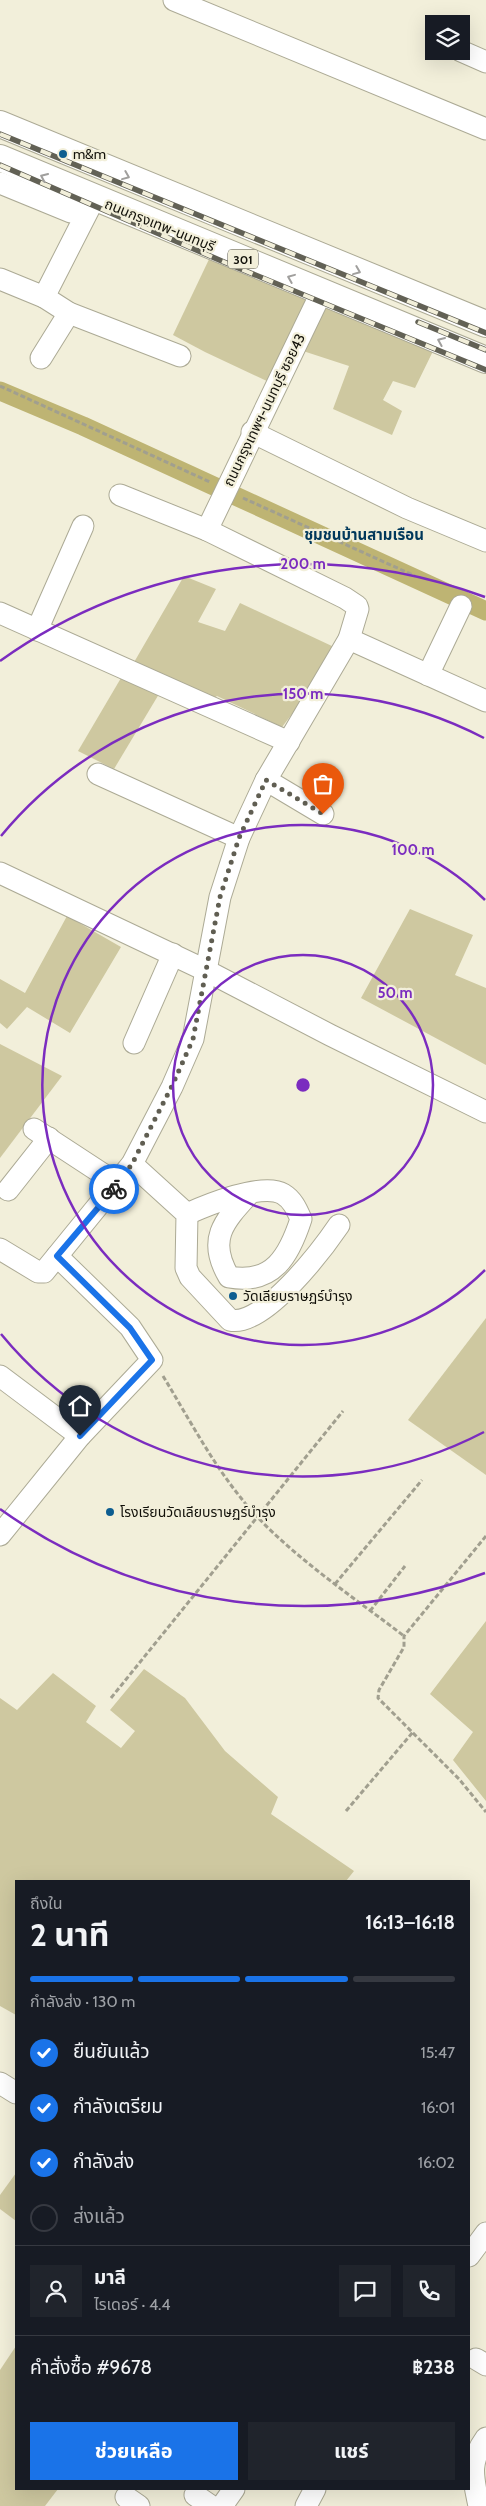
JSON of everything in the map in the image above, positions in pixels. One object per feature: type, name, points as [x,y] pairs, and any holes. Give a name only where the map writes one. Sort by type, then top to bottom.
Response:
[{"type":"main road","name":"301","points":[[0,124],[486,324]]},
{"type":"main road","name":"ถนนกรุงเทพ-นนทบุรี","points":[[0,158],[486,360]]},
{"type":"street","points":[[174,0],[486,129]]},
{"type":"street","points":[[470,55],[486,62]]},
{"type":"street","points":[[0,183],[71,212],[88,196]]},
{"type":"street","points":[[44,297],[88,196]]},
{"type":"street","points":[[0,279],[44,297],[69,313],[180,356]]},
{"type":"street","name":"ถนนกรุงเทพฯ-นนทบุรี ซอย43","points":[[207,530],[252,432],[322,291]]},
{"type":"street","points":[[41,358],[69,313]]},
{"type":"street","points":[[252,432],[407,508],[486,541]]},
{"type":"street","points":[[0,1249],[40,1272],[44,1272],[118,1184],[132,1164],[172,1086],[193,1039],[220,897],[239,838],[266,780],[348,639],[356,620],[357,606],[207,530],[120,495]]},
{"type":"street","points":[[37,630],[83,526]]},
{"type":"street","points":[[428,675],[461,606]]},
{"type":"street","points":[[0,613],[289,742]]},
{"type":"street","points":[[348,639],[486,701]]},
{"type":"street","points":[[98,774],[239,838]]},
{"type":"street","points":[[266,780],[323,814]]},
{"type":"street","points":[[0,872],[173,954],[330,1035],[486,1112]]},
{"type":"street","points":[[134,1043],[173,954]]},
{"type":"street","points":[[8,1190],[41,1133],[118,1184]]},
{"type":"street","points":[[132,1164],[187,1214]]},
{"type":"street","points":[[187,1214],[220,1199],[249,1194]]},
{"type":"street","points":[[187,1214],[185,1256],[190,1277],[230,1320],[237,1322],[256,1314],[296,1280],[339,1225]]},
{"type":"street","points":[[0,1535],[80,1436],[152,1360],[130,1328],[57,1256]]},
{"type":"street","points":[[0,1376],[80,1436]]},
{"type":"street","points":[[0,2083],[15,2092]]},
{"type":"street","points":[[470,2255],[486,2233]]},
{"type":"street","points":[[479,2506],[472,2478],[475,2455],[486,2438]]},
{"type":"street","points":[[222,2506],[233,2490]]},
{"type":"street","points":[[306,2506],[314,2490]]},
{"type":"path","points":[[0,386],[415,576]]},
{"type":"path","points":[[152,1360],[212,1457],[241,1499],[257,1517],[335,1584],[404,1636]]},
{"type":"path","points":[[111,1698],[343,1411]]},
{"type":"path","points":[[335,1584],[422,1480]]},
{"type":"path","points":[[486,1536],[404,1636],[404,1647],[379,1690],[378,1698],[459,1779],[486,1812]]},
{"type":"path","points":[[370,1610],[405,1566]]},
{"type":"path","points":[[346,1811],[413,1732]]},
{"type":"shaded area","points":[[212,253],[314,296],[269,382],[173,335]]},
{"type":"shaded area","points":[[329,299],[435,347],[415,388],[393,381],[383,400],[402,411],[392,435],[333,409],[349,366],[303,351]]},
{"type":"shaded area","points":[[184,576],[216,589],[198,622],[225,631],[240,603],[334,647],[312,688],[282,727],[217,696],[210,701],[133,664]]},
{"type":"shaded area","points":[[121,678],[159,694],[114,769],[78,751]]},
{"type":"shaded area","points":[[410,909],[473,935],[455,975],[486,988],[486,1065],[361,998]]},
{"type":"shaded area","points":[[67,916],[121,947],[70,1033],[27,1007],[7,1029],[0,1023],[0,979],[25,993]]},
{"type":"shaded area","points":[[0,1044],[62,1076],[0,1158]]},
{"type":"shaded area","points":[[486,1318],[486,1475],[408,1420]]},
{"type":"shaded area","points":[[486,1621],[486,1801],[453,1760],[473,1732],[430,1694]]},
{"type":"shaded area","points":[[144,1669],[185,1698],[225,1751],[278,1797],[271,1814],[354,1871],[347,1880],[15,1880],[15,2014],[0,2006],[0,1698],[17,1710],[53,1673],[96,1706],[86,1722],[121,1748],[135,1731],[110,1710]]},
{"type":"shaded area","points":[[15,2174],[15,2220],[0,2209],[0,2195]]},
{"type":"shaded area","points":[[15,2348],[15,2490],[57,2490],[45,2506],[0,2506],[0,2370]]},
{"type":"waterway","points":[[0,391],[83,426],[486,611]]},
{"type":"railway","points":[[0,134],[486,333]]},
{"type":"railway","points":[[0,165],[224,262],[486,370]]},
{"type":"railway","points":[[418,322],[486,350]]},
{"type":"way so far","points":[[114,1189],[132,1164],[172,1086],[193,1039],[220,897],[239,838],[266,780],[323,814]]},
{"type":"place","name":"m&m","points":[[63,154]]},
{"type":"place","name":"วัดเลียบราษฏร์บำรุง","points":[[233,1296]]},
{"type":"place","name":"โรงเรียนวัดเลียบราษฏร์บำรุง","points":[[110,1512]]},
{"type":"district","name":"ชุมชนบ้านสามเรือน","points":[[364,535]]},
{"type":"route","points":[[80,1436],[152,1360],[130,1328],[93,1294],[57,1256],[114,1189]]}]
